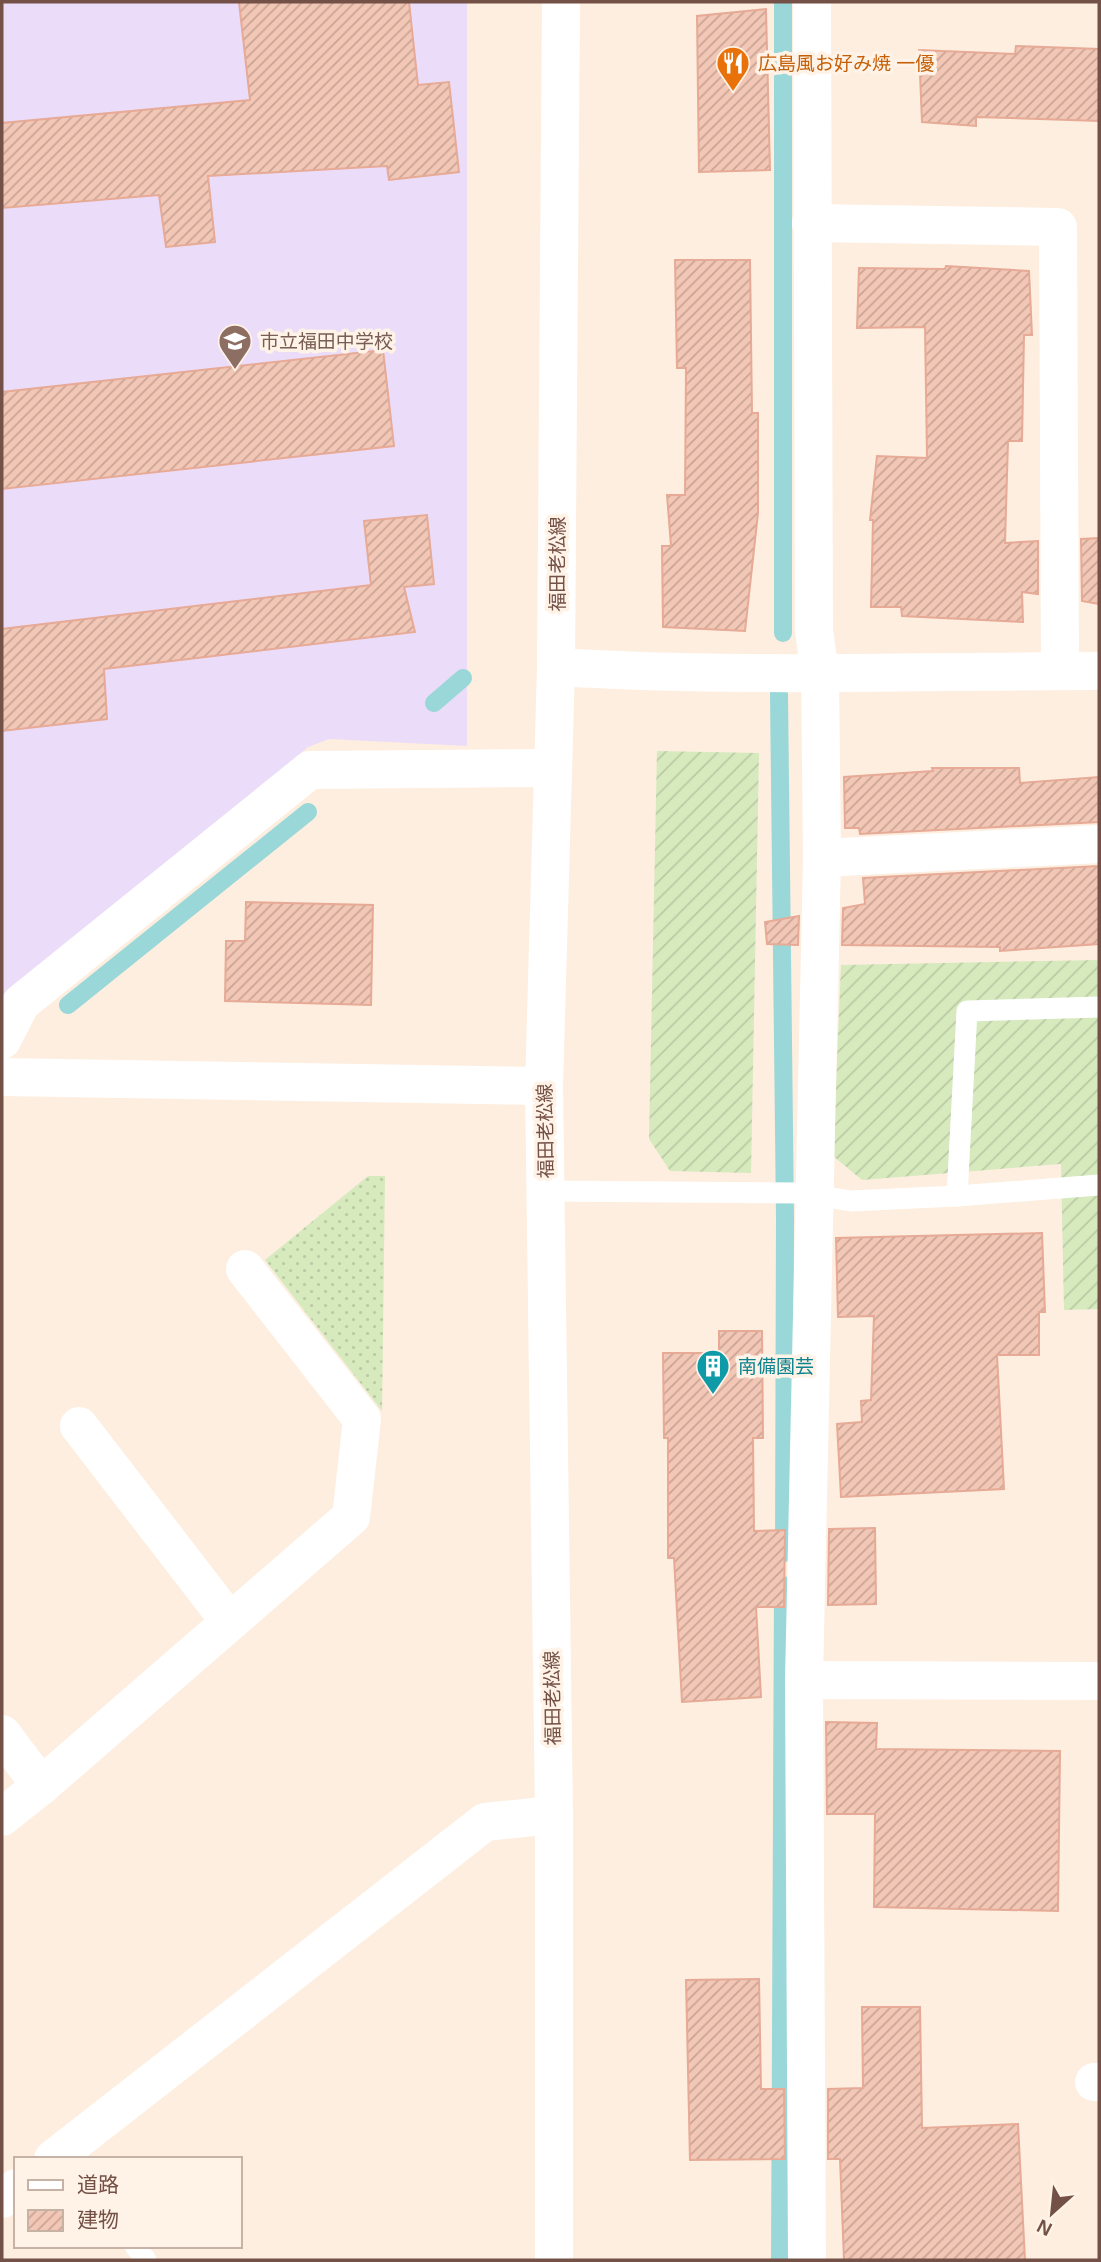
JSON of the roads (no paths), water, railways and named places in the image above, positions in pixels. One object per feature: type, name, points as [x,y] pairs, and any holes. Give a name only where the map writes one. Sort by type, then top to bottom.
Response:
[{"type":"street","name":"福田老松線","points":[[554,2260],[554,1815],[544,1086],[556,667],[561,2]]},
{"type":"street","points":[[807,2260],[804,1680],[808,1194],[822,858],[820,675],[814,630],[811,2]]},
{"type":"street","points":[[811,223],[1058,227],[1060,671]]},
{"type":"street","points":[[556,667],[639,672],[820,675],[1099,671]]},
{"type":"street","points":[[2,1040],[21,1003],[310,770],[554,768]]},
{"type":"street","points":[[822,858],[1099,844]]},
{"type":"street","points":[[2,1077],[544,1086]]},
{"type":"street","points":[[2,1817],[351,1517],[362,1419],[245,1269]]},
{"type":"street","points":[[79,1426],[230,1622]]},
{"type":"street","points":[[804,1680],[1099,1681]]},
{"type":"street","points":[[2,1734],[41,1786]]},
{"type":"street","points":[[60,2157],[485,1822],[554,1815]]},
{"type":"lane","points":[[957,1196],[967,1011],[1099,1007]]},
{"type":"lane","points":[[546,1191],[769,1192],[808,1194],[851,1201],[1099,1185]]},
{"type":"waterway","points":[[783,2],[783,633]]},
{"type":"waterway","points":[[434,703],[463,678]]},
{"type":"waterway","points":[[779,694],[785,1217],[784,1553]]},
{"type":"waterway","points":[[68,1005],[308,812]]},
{"type":"waterway","points":[[780,2260],[783,1585]]},
{"type":"place","name":"広島風お好み焼 一優","points":[[733,93]]},
{"type":"place","name":"市立福田中学校","points":[[235,371]]},
{"type":"place","name":"南備園芸","points":[[713,1396]]}]
